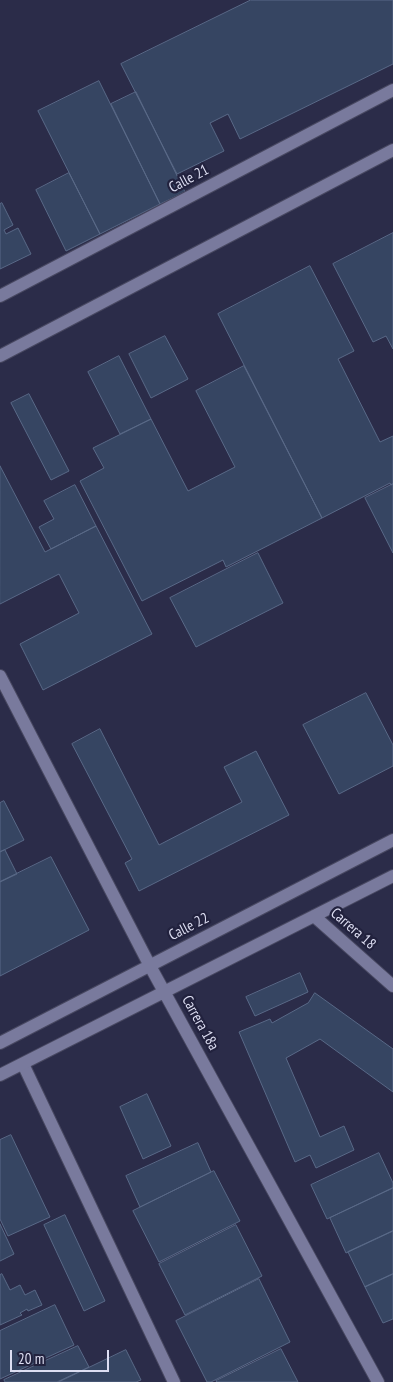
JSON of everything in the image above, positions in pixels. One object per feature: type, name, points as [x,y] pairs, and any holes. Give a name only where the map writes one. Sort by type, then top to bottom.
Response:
[{"type":"street","name":"Calle 21","points":[[0,296],[393,90]]},
{"type":"street","points":[[0,356],[393,150]]},
{"type":"street","name":"Carrera 18a","points":[[0,676],[150,966],[378,1382]]},
{"type":"street","name":"Calle 22","points":[[0,1043],[393,840]]},
{"type":"street","points":[[0,1075],[393,876]]},
{"type":"street","name":"Carrera 18","points":[[314,916],[393,986]]},
{"type":"street","points":[[23,1064],[174,1382]]},
{"type":"building","points":[[251,0],[393,0],[393,64],[240,139],[228,114],[210,123],[224,151],[177,174],[121,64]]},
{"type":"building","points":[[99,81],[160,204],[100,234],[38,111]]},
{"type":"building","points":[[136,92],[185,192],[160,204],[111,104]]},
{"type":"building","points":[[69,173],[100,234],[66,251],[36,190]]},
{"type":"building","points":[[2,203],[13,225],[4,230],[6,234],[18,228],[31,254],[0,269],[0,204]]},
{"type":"building","points":[[393,233],[393,349],[386,336],[373,342],[333,264]]},
{"type":"building","points":[[310,266],[354,351],[338,359],[380,442],[393,436],[393,484],[391,485],[390,483],[322,518],[218,314]]},
{"type":"building","points":[[165,336],[188,379],[151,398],[129,354]]},
{"type":"building","points":[[119,356],[151,419],[120,434],[88,372]]},
{"type":"building","points":[[244,366],[322,518],[226,567],[223,560],[142,601],[80,481],[104,468],[93,448],[151,419],[188,491],[235,467],[196,391]]},
{"type":"building","points":[[29,394],[69,471],[51,480],[11,403]]},
{"type":"building","points":[[0,466],[45,552],[96,526],[152,634],[43,690],[20,644],[79,613],[59,574],[0,604]]},
{"type":"building","points":[[393,484],[393,553],[365,498]]},
{"type":"building","points":[[75,485],[96,526],[51,549],[39,527],[54,519],[44,501]]},
{"type":"building","points":[[258,553],[283,603],[196,647],[170,598]]},
{"type":"building","points":[[366,693],[393,745],[393,766],[339,794],[303,725]]},
{"type":"building","points":[[100,729],[159,845],[242,802],[224,767],[256,751],[289,815],[139,891],[125,863],[132,859],[72,744]]},
{"type":"building","points":[[4,801],[24,840],[0,852],[0,803]]},
{"type":"building","points":[[5,850],[17,874],[0,882],[0,852]]},
{"type":"building","points":[[51,857],[89,930],[0,976],[0,882]]},
{"type":"building","points":[[300,973],[308,992],[255,1016],[246,997]]},
{"type":"building","points":[[315,993],[393,1049],[393,1092],[320,1039],[286,1058],[320,1137],[344,1126],[354,1150],[316,1168],[310,1155],[295,1162],[239,1032],[270,1019],[272,1023],[308,1003]]},
{"type":"building","points":[[147,1094],[171,1146],[143,1159],[120,1107]]},
{"type":"building","points":[[11,1135],[50,1217],[8,1236],[0,1219],[0,1140]]},
{"type":"building","points":[[198,1143],[211,1172],[140,1207],[126,1176]]},
{"type":"building","points":[[379,1153],[393,1183],[393,1188],[327,1219],[311,1185]]},
{"type":"building","points":[[214,1171],[240,1221],[159,1262],[133,1211]]},
{"type":"building","points":[[393,1188],[393,1231],[346,1253],[330,1218]]},
{"type":"building","points":[[65,1215],[105,1301],[84,1311],[44,1225]]},
{"type":"building","points":[[0,1224],[14,1254],[0,1261]]},
{"type":"building","points":[[236,1225],[262,1276],[185,1315],[159,1264]]},
{"type":"building","points":[[393,1231],[393,1274],[365,1287],[348,1252]]},
{"type":"building","points":[[2,1274],[10,1290],[20,1285],[25,1295],[35,1290],[42,1305],[28,1311],[27,1309],[20,1313],[22,1315],[0,1325],[0,1275]]},
{"type":"building","points":[[393,1274],[393,1319],[383,1323],[365,1287]]},
{"type":"building","points":[[259,1279],[290,1342],[211,1382],[207,1382],[176,1321]]},
{"type":"building","points":[[55,1305],[74,1345],[0,1379],[0,1331]]},
{"type":"building","points":[[78,1346],[89,1367],[57,1382],[5,1382],[4,1380]]},
{"type":"building","points":[[281,1349],[298,1382],[216,1381]]},
{"type":"building","points":[[126,1350],[141,1380],[136,1382],[59,1382]]}]
